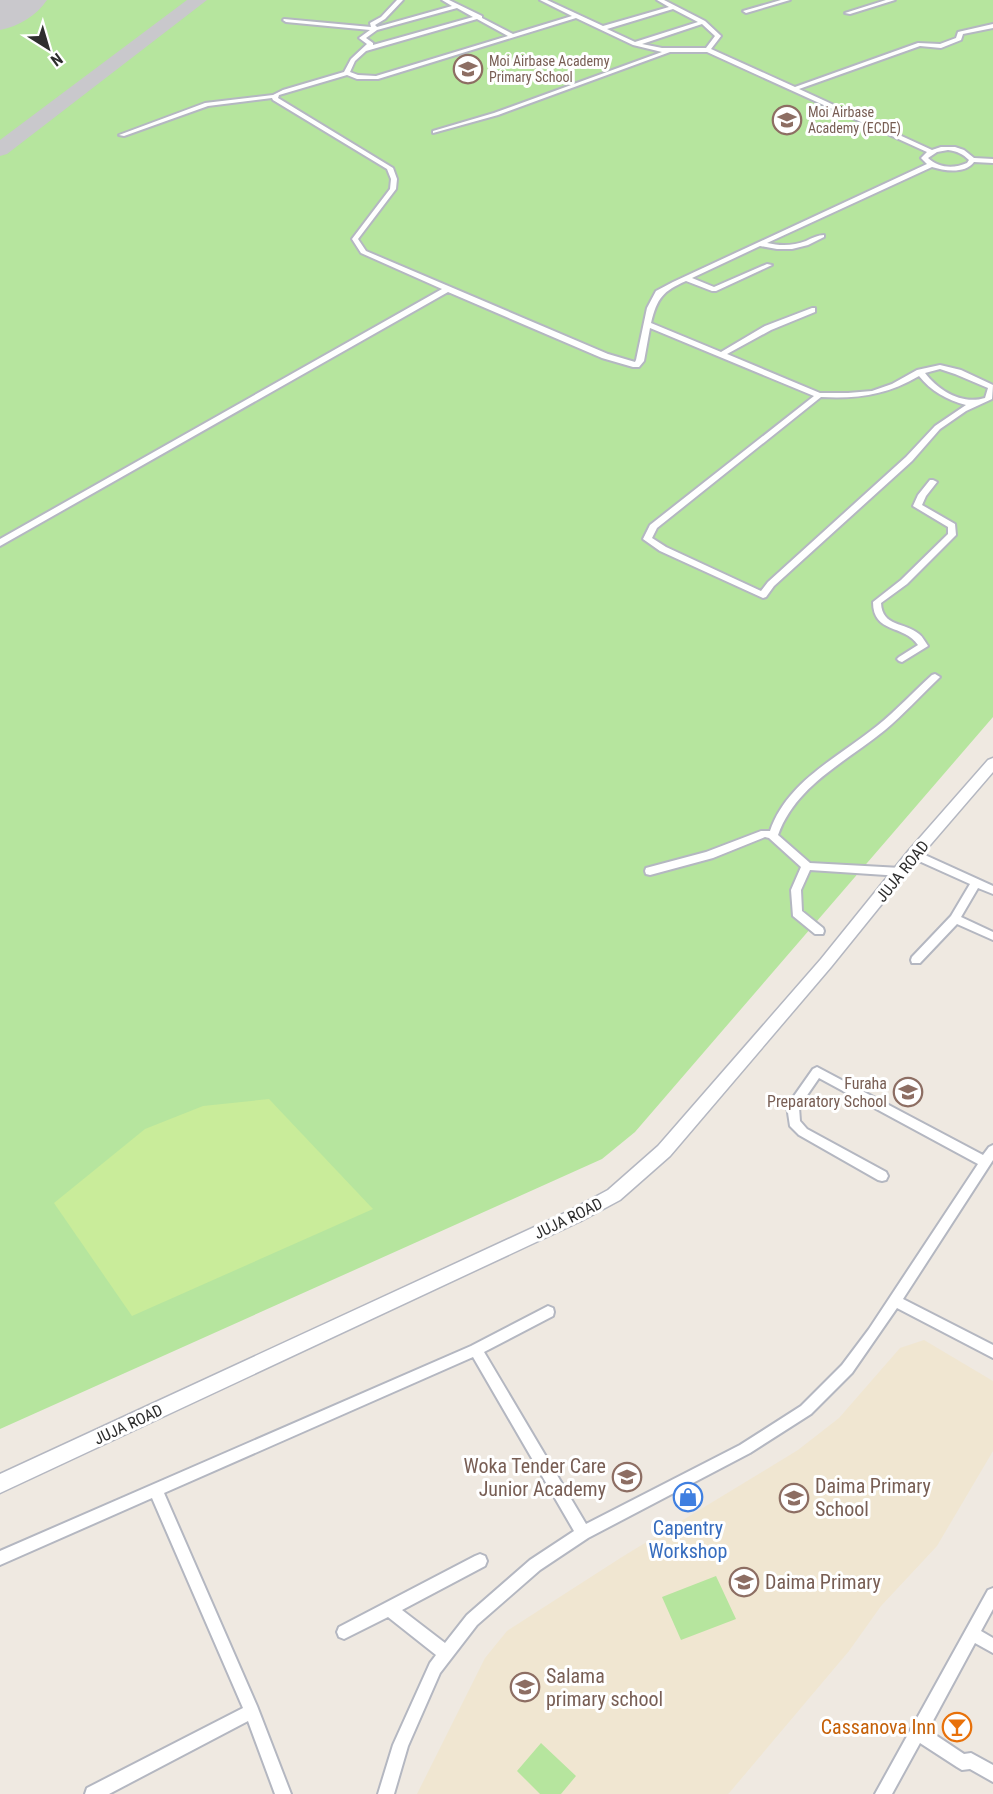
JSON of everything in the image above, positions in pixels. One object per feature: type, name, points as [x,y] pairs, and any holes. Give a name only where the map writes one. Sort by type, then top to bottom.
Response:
[{"type":"main road","name":"JUJA ROAD","points":[[0,1484],[576,1216],[614,1195],[664,1151],[826,963],[902,872],[914,854],[993,763]]},
{"type":"street","points":[[375,29],[372,24],[382,18],[400,0]]},
{"type":"street","points":[[445,0],[511,35]]},
{"type":"street","points":[[543,0],[635,44],[673,50],[708,50],[930,151]]},
{"type":"street","points":[[660,0],[712,28],[718,36],[708,50]]},
{"type":"street","points":[[746,11],[787,0]]},
{"type":"street","points":[[848,13],[892,0]]},
{"type":"street","points":[[347,73],[347,68],[360,51],[371,44],[362,38],[375,29],[459,6]]},
{"type":"street","points":[[603,28],[673,7]]},
{"type":"street","points":[[122,135],[207,104],[276,96],[285,91],[347,73],[357,77],[375,78],[577,16]]},
{"type":"street","points":[[360,51],[480,17]]},
{"type":"street","points":[[286,20],[375,29]]},
{"type":"street","points":[[635,44],[703,22]]},
{"type":"street","points":[[795,89],[920,44],[941,46],[959,39],[960,33],[993,26]]},
{"type":"street","points":[[435,132],[496,114],[673,50]]},
{"type":"street","points":[[276,96],[281,104],[390,168],[394,179],[393,189],[355,239],[363,252],[605,356],[636,365],[644,351],[647,324],[659,293],[686,278],[931,165]]},
{"type":"street","points":[[972,160],[963,168],[953,169],[931,165],[924,158],[930,151],[939,149],[960,151],[972,160],[993,160]]},
{"type":"street","points":[[760,244],[780,249],[802,247],[822,236]]},
{"type":"street","points":[[686,278],[714,290],[769,265]]},
{"type":"street","points":[[0,543],[447,289]]},
{"type":"street","points":[[722,354],[768,328],[812,310]]},
{"type":"street","points":[[647,324],[819,395],[853,397],[876,394],[895,388],[920,372],[940,368],[958,372],[992,387],[988,399],[952,415],[927,436],[909,459],[771,584],[763,595],[663,549],[647,539],[653,527],[819,395]]},
{"type":"street","points":[[920,372],[926,382],[957,400],[973,404]]},
{"type":"street","points":[[902,659],[923,646],[916,636],[882,621],[876,611],[877,603],[904,582],[952,535],[952,525],[917,506],[922,495],[933,482]]},
{"type":"street","points":[[773,836],[776,821],[793,799],[834,762],[881,728],[935,677]]},
{"type":"street","points":[[651,871],[709,855],[765,833],[773,836],[807,866],[902,872]]},
{"type":"street","points":[[914,854],[993,890]]},
{"type":"street","points":[[807,866],[796,890],[797,913],[819,931]]},
{"type":"street","points":[[916,960],[955,919],[976,882]]},
{"type":"street","points":[[955,919],[993,936]]},
{"type":"street","points":[[386,1794],[401,1745],[435,1668],[472,1620],[526,1573],[583,1533],[745,1449],[806,1410],[847,1369],[896,1301],[989,1156],[818,1072],[793,1106],[794,1123],[803,1132],[882,1176]]},
{"type":"street","points":[[896,1301],[993,1352]]},
{"type":"street","points":[[0,1558],[393,1388],[476,1350],[548,1312]]},
{"type":"street","points":[[476,1350],[583,1533]]},
{"type":"street","points":[[155,1489],[252,1711],[283,1794]]},
{"type":"street","points":[[344,1632],[480,1561]]},
{"type":"street","points":[[883,1794],[993,1595]]},
{"type":"street","points":[[389,1609],[446,1653]]},
{"type":"street","points":[[971,1633],[993,1646]]},
{"type":"street","points":[[93,1794],[252,1711]]},
{"type":"street","points":[[918,1732],[962,1762],[971,1761],[993,1774]]},
{"type":"shaded area","name":"Daima Primary","points":[[924,1340],[993,1381],[993,1451],[937,1546],[881,1606],[849,1651],[728,1794],[417,1794],[485,1658],[507,1631],[622,1557],[798,1450],[839,1418],[900,1348]]},
{"type":"green space","points":[[0,0],[993,0],[993,717],[635,1132],[602,1159],[0,1429]]},
{"type":"green space","points":[[269,1099],[373,1209],[132,1316],[54,1203],[145,1129],[203,1106]]},
{"type":"green space","points":[[716,1576],[736,1619],[681,1640],[662,1597]]},
{"type":"green space","points":[[541,1743],[576,1776],[561,1794],[540,1794],[517,1771]]},
{"type":"taxiway","points":[[0,150],[198,0]]},
{"type":"runway","points":[[0,17],[25,0]]},
{"type":"place","name":"Moi Airbase Academy Primary School","points":[[468,69]]},
{"type":"place","name":"Moi Airbase Academy (ECDE)","points":[[787,120]]},
{"type":"place","name":"Furaha Preparatory School","points":[[908,1092]]},
{"type":"place","name":"Woka Tender Care Junior Academy","points":[[627,1477]]},
{"type":"place","name":"Capentry Workshop","points":[[688,1497]]},
{"type":"place","name":"Daima Primary School","points":[[794,1498]]},
{"type":"place","name":"Daima Primary","points":[[744,1582]]},
{"type":"place","name":"Salama primary school","points":[[525,1687]]},
{"type":"place","name":"Cassanova Inn","points":[[957,1727]]}]
